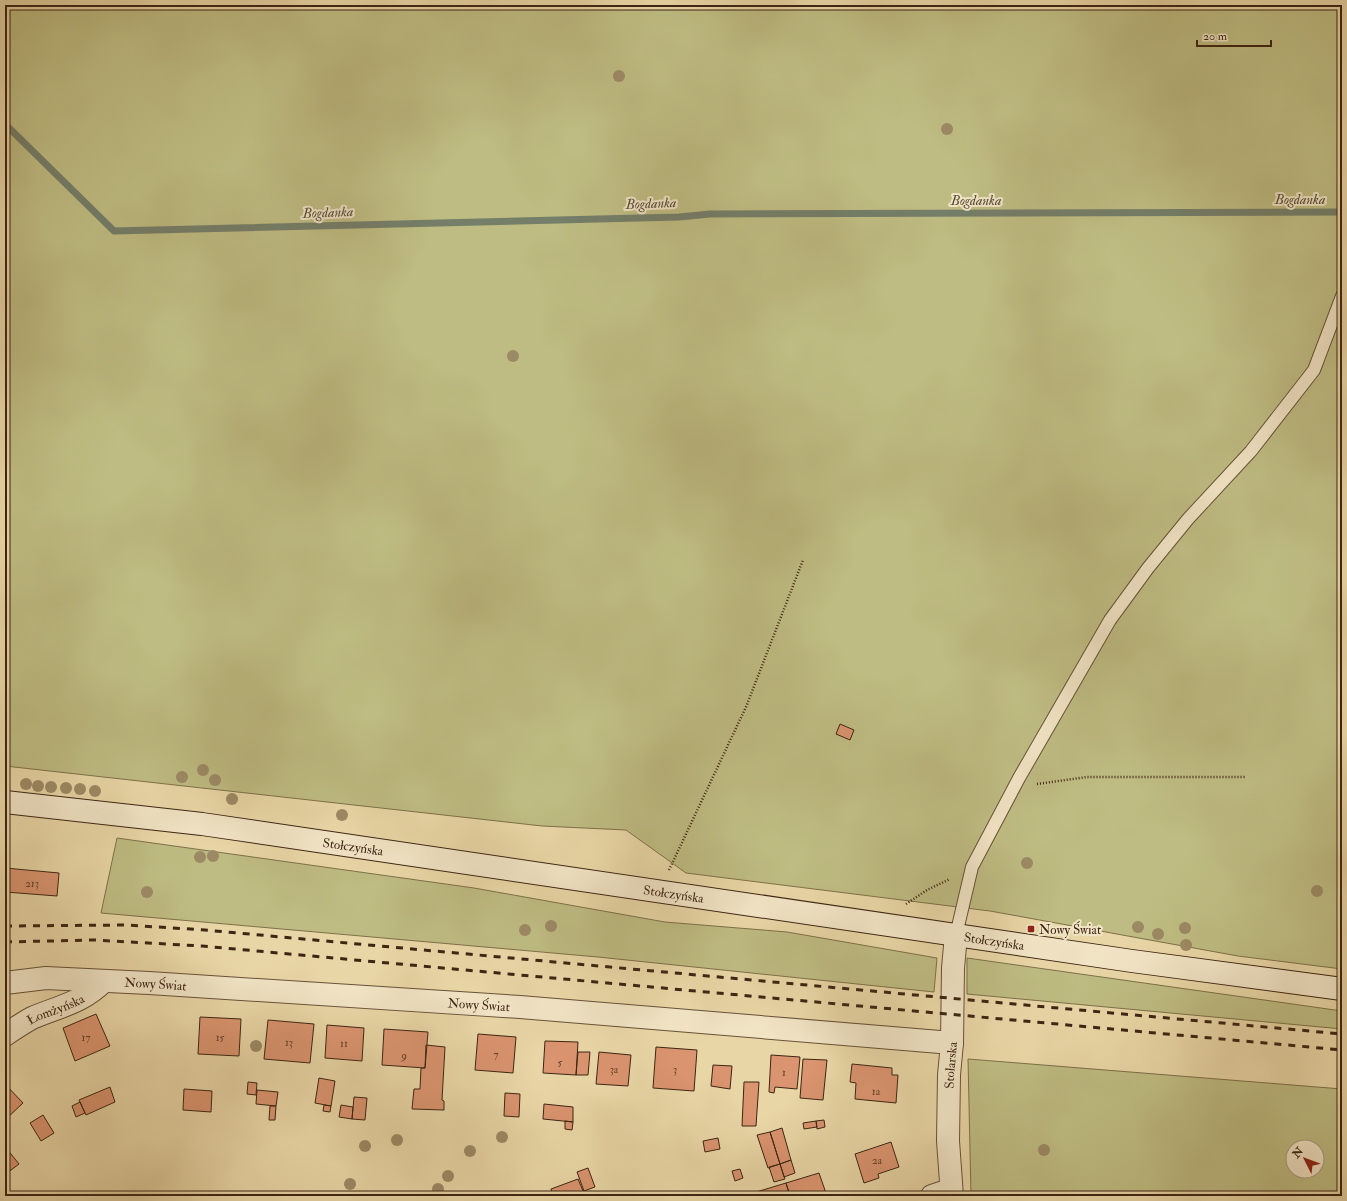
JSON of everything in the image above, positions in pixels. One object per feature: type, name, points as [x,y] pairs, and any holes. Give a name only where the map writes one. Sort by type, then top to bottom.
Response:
[{"type":"street","name":"Stołczyńska","points":[[5,802],[202,824],[956,935],[1342,989]]},
{"type":"street","name":"Stolarska","points":[[945,1194],[948,1141],[949,1075],[952,1043],[953,968],[956,935]]},
{"type":"street","name":"Nowy Świat","points":[[5,982],[46,978],[512,1007],[952,1043]]},
{"type":"street","name":"Łomżyńska","points":[[5,1035],[31,1019],[77,1002],[92,993],[104,982]]},
{"type":"lane","points":[[956,935],[972,867],[1010,796],[1110,620],[1153,562],[1188,519],[1251,451],[1314,370],[1342,296]]},
{"type":"path","points":[[659,891],[746,707],[803,560]]},
{"type":"path","points":[[1010,796],[1040,783],[1087,777],[1246,777]]},
{"type":"path","points":[[904,906],[927,890],[972,867]]},
{"type":"shaded area","points":[[5,5],[1342,5],[1342,969],[1238,956],[990,911],[686,873],[626,830],[542,826],[5,766]]},
{"type":"shaded area","points":[[117,838],[474,888],[665,922],[787,932],[937,958],[934,992],[598,957],[101,913]]},
{"type":"shaded area","points":[[967,958],[1342,1011],[1342,1029],[967,994]]},
{"type":"shaded area","points":[[968,1059],[1342,1089],[1342,1196],[971,1196]]},
{"type":"building","points":[[840,724],[854,730],[850,740],[836,734]]},
{"type":"building","points":[[5,868],[59,873],[57,896],[5,892]]},
{"type":"building","points":[[96,1014],[110,1046],[75,1061],[63,1028]]},
{"type":"building","points":[[200,1017],[241,1019],[239,1056],[198,1054]]},
{"type":"building","points":[[268,1020],[314,1024],[310,1063],[264,1059]]},
{"type":"building","points":[[327,1025],[364,1028],[362,1061],[325,1058]]},
{"type":"building","points":[[384,1029],[428,1032],[425,1068],[382,1065]]},
{"type":"building","points":[[478,1034],[516,1037],[513,1073],[475,1070]]},
{"type":"building","points":[[545,1041],[578,1042],[576,1075],[543,1073]]},
{"type":"building","points":[[426,1045],[445,1047],[442,1100],[444,1101],[444,1110],[412,1109],[414,1089],[420,1089],[421,1068],[425,1068]]},
{"type":"building","points":[[656,1047],[697,1050],[694,1091],[653,1088]]},
{"type":"building","points":[[578,1052],[590,1052],[588,1075],[576,1075]]},
{"type":"building","points":[[599,1052],[631,1055],[628,1086],[596,1084]]},
{"type":"building","points":[[771,1055],[800,1057],[797,1089],[775,1087],[774,1093],[769,1092]]},
{"type":"building","points":[[803,1059],[827,1060],[823,1100],[800,1098]]},
{"type":"building","points":[[852,1064],[892,1068],[892,1075],[898,1075],[896,1103],[855,1099],[856,1083],[850,1082]]},
{"type":"building","points":[[713,1065],[732,1066],[730,1089],[711,1086]]},
{"type":"building","points":[[319,1078],[335,1081],[331,1106],[315,1103]]},
{"type":"building","points":[[248,1082],[257,1083],[256,1095],[247,1094]]},
{"type":"building","points":[[744,1082],[759,1082],[756,1126],[742,1126]]},
{"type":"building","points":[[5,1084],[23,1103],[5,1120]]},
{"type":"building","points":[[110,1087],[115,1102],[86,1115],[79,1100]]},
{"type":"building","points":[[184,1089],[212,1091],[211,1112],[183,1110]]},
{"type":"building","points":[[257,1090],[278,1092],[276,1106],[256,1104]]},
{"type":"building","points":[[505,1093],[520,1094],[519,1117],[504,1116]]},
{"type":"building","points":[[354,1097],[367,1098],[365,1120],[352,1119]]},
{"type":"building","points":[[80,1102],[85,1113],[76,1117],[72,1106]]},
{"type":"building","points":[[544,1104],[573,1107],[573,1122],[543,1119]]},
{"type":"building","points":[[324,1105],[331,1106],[330,1112],[323,1111]]},
{"type":"building","points":[[341,1105],[353,1107],[352,1119],[339,1117]]},
{"type":"building","points":[[270,1106],[276,1106],[275,1120],[269,1120]]},
{"type":"building","points":[[43,1115],[54,1133],[41,1141],[30,1123]]},
{"type":"building","points":[[824,1120],[825,1127],[817,1129],[816,1121]]},
{"type":"building","points":[[565,1121],[573,1122],[572,1130],[565,1129]]},
{"type":"building","points":[[816,1121],[817,1127],[804,1129],[803,1123]]},
{"type":"building","points":[[782,1128],[791,1160],[780,1164],[770,1132]]},
{"type":"building","points":[[770,1132],[780,1164],[768,1168],[757,1135]]},
{"type":"building","points":[[718,1138],[720,1149],[705,1152],[703,1141]]},
{"type":"building","points":[[891,1142],[899,1167],[878,1174],[879,1178],[864,1183],[855,1154]]},
{"type":"building","points":[[7,1149],[19,1164],[7,1173],[5,1171],[5,1150]]},
{"type":"building","points":[[791,1160],[795,1173],[784,1177],[780,1164]]},
{"type":"building","points":[[780,1164],[785,1179],[774,1182],[769,1167]]},
{"type":"building","points":[[588,1168],[595,1187],[584,1191],[577,1172]]},
{"type":"building","points":[[740,1169],[743,1178],[735,1181],[732,1171]]},
{"type":"building","points":[[819,1173],[827,1196],[790,1196],[786,1183]]},
{"type":"building","points":[[578,1179],[583,1191],[571,1196],[553,1196],[551,1189]]},
{"type":"building","points":[[786,1183],[790,1196],[754,1196],[753,1193]]},
{"type":"waterway","name":"Bogdanka","points":[[5,124],[114,231],[679,217],[710,214],[1342,212]]},
{"type":"railway","points":[[5,926],[126,925],[205,930],[1342,1034]]},
{"type":"railway","points":[[5,942],[94,940],[202,946],[1342,1050]]},
{"type":"place","name":"Nowy Świat","points":[[1031,929]]}]
